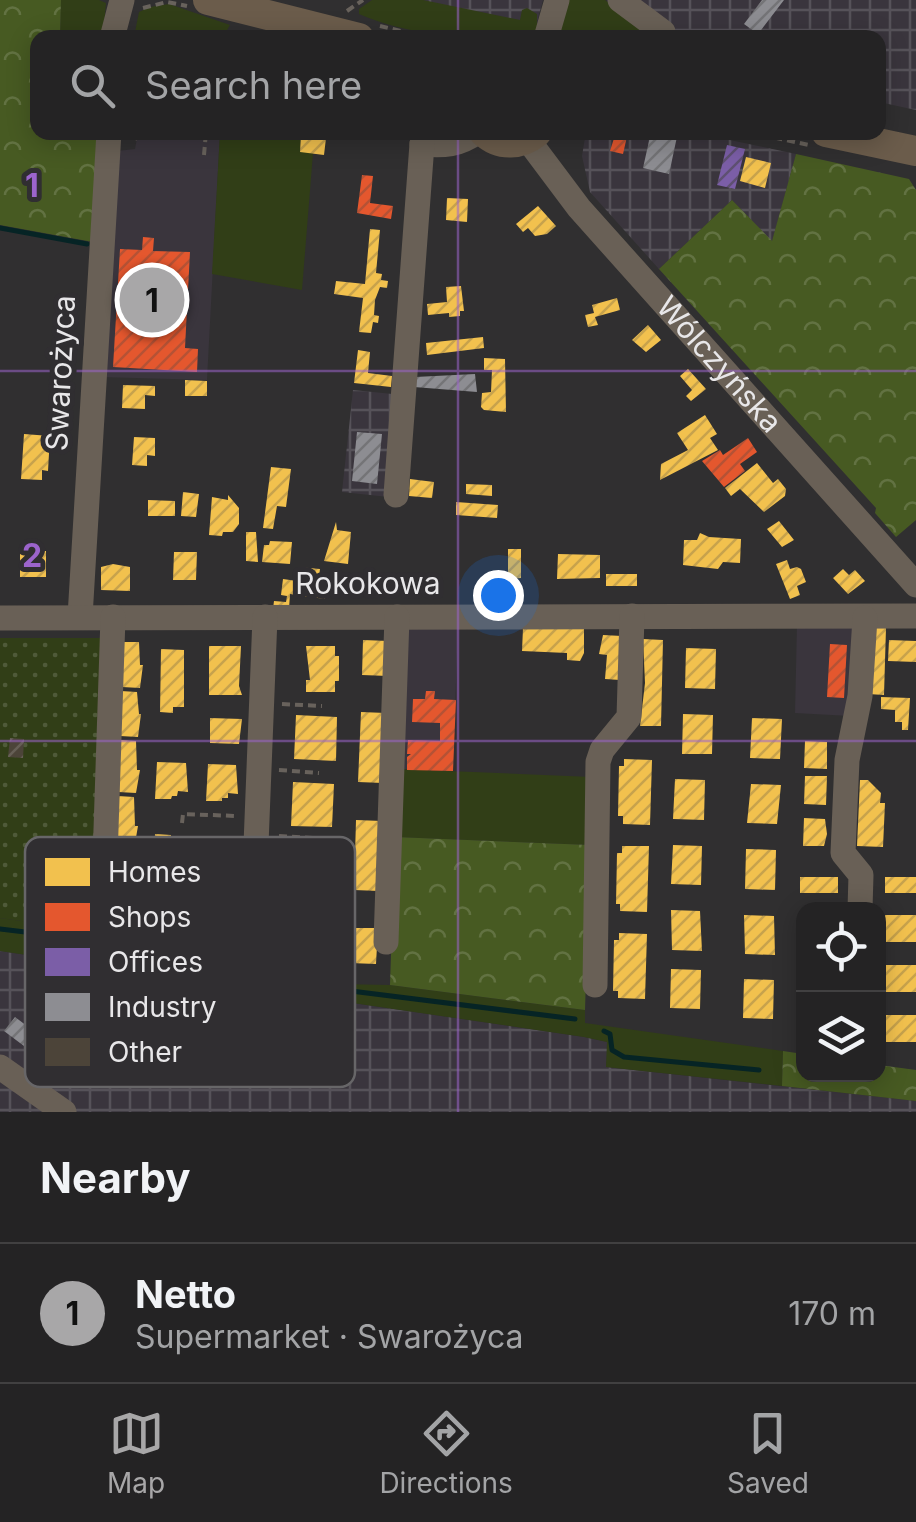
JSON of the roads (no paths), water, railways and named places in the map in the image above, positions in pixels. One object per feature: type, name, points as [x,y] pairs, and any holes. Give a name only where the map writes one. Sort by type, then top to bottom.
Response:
[{"type":"main road","points":[[208,0],[353,24]]},
{"type":"main road","points":[[496,140],[510,144],[521,140]]},
{"type":"main road","points":[[864,140],[916,151]]},
{"type":"street","points":[[114,30],[122,0]]},
{"type":"street","points":[[548,30],[557,0]]},
{"type":"street","points":[[620,0],[660,30]]},
{"type":"street","name":"Swarożyca","points":[[80,617],[109,140]]},
{"type":"street","points":[[396,495],[417,140]]},
{"type":"street","points":[[423,140],[442,146],[467,140]]},
{"type":"street","name":"Wólczyńska","points":[[535,140],[579,208],[916,585]]},
{"type":"street","points":[[595,986],[598,762],[602,750],[629,718],[632,616]]},
{"type":"street","name":"Rokokowa","points":[[0,618],[916,616]]},
{"type":"street","points":[[106,837],[113,617]]},
{"type":"street","points":[[256,837],[265,617]]},
{"type":"street","points":[[386,942],[398,617]]},
{"type":"street","points":[[860,902],[861,874],[843,854],[847,760],[860,696],[865,618]]},
{"type":"street","points":[[0,1066],[25,1084]]},
{"type":"street","points":[[29,1087],[64,1112]]},
{"type":"waterway","points":[[0,228],[87,244]]},
{"type":"waterway","points":[[0,929],[25,932]]},
{"type":"waterway","points":[[355,992],[575,1019]]},
{"type":"waterway","points":[[604,1031],[610,1034],[612,1050],[624,1057],[759,1070]]},
{"type":"place","name":"Netto","points":[[152,300]]}]
